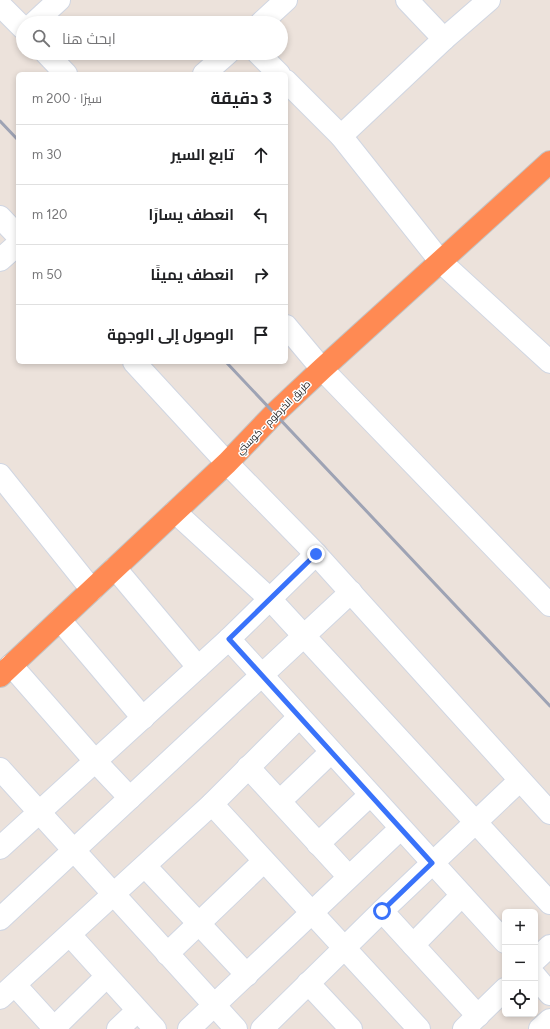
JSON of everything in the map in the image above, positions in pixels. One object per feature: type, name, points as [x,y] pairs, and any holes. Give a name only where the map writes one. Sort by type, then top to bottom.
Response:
[{"type":"highway","name":"طريق الخرطوم - كوستي","points":[[6,670],[227,463],[274,414],[322,368],[550,162]]},
{"type":"street","points":[[42,16],[59,0]]},
{"type":"street","points":[[269,16],[286,0]]},
{"type":"street","points":[[407,0],[444,39]]},
{"type":"street","points":[[341,136],[444,39],[489,0]]},
{"type":"street","points":[[0,5],[16,21]]},
{"type":"street","points":[[53,60],[64,72]]},
{"type":"street","points":[[206,72],[220,60]]},
{"type":"street","points":[[265,60],[277,72]]},
{"type":"street","points":[[288,83],[341,136],[441,262],[550,362]]},
{"type":"street","points":[[0,217],[16,234]]},
{"type":"street","points":[[0,260],[16,246]]},
{"type":"street","points":[[288,328],[322,368],[550,605]]},
{"type":"street","points":[[136,364],[227,463],[316,554],[550,813]]},
{"type":"street","points":[[0,475],[92,590]]},
{"type":"street","points":[[175,512],[270,599],[550,903]]},
{"type":"street","points":[[0,848],[229,639],[316,554]]},
{"type":"street","points":[[115,568],[198,667]]},
{"type":"street","points":[[0,919],[351,592]]},
{"type":"street","points":[[60,620],[143,718]]},
{"type":"street","points":[[229,639],[502,939]]},
{"type":"street","points":[[6,670],[130,798]]},
{"type":"street","points":[[106,977],[54,1028],[7,992],[212,804],[299,717]]},
{"type":"street","points":[[280,801],[331,752]]},
{"type":"street","points":[[248,767],[349,877]]},
{"type":"street","points":[[0,769],[236,1029]]},
{"type":"street","points":[[262,1029],[382,911],[520,781]]},
{"type":"street","points":[[318,844],[370,795]]},
{"type":"street","points":[[212,804],[419,1029]]},
{"type":"street","points":[[190,1029],[400,828]]},
{"type":"street","points":[[167,954],[264,861]]},
{"type":"street","points":[[145,866],[247,975]]},
{"type":"street","points":[[413,945],[462,895]]},
{"type":"street","points":[[382,911],[413,945],[471,1022],[502,993]]},
{"type":"street","points":[[70,935],[154,1029]]},
{"type":"street","points":[[538,957],[550,946]]},
{"type":"street","points":[[538,980],[550,994]]},
{"type":"street","points":[[308,983],[351,1029]]},
{"type":"street","points":[[118,1029],[137,1011]]},
{"type":"street","points":[[540,1029],[550,1020]]},
{"type":"railway","points":[[0,121],[16,138]]},
{"type":"railway","points":[[228,364],[550,706]]},
{"type":"route","points":[[316,554],[229,639],[432,863],[382,911]]}]
